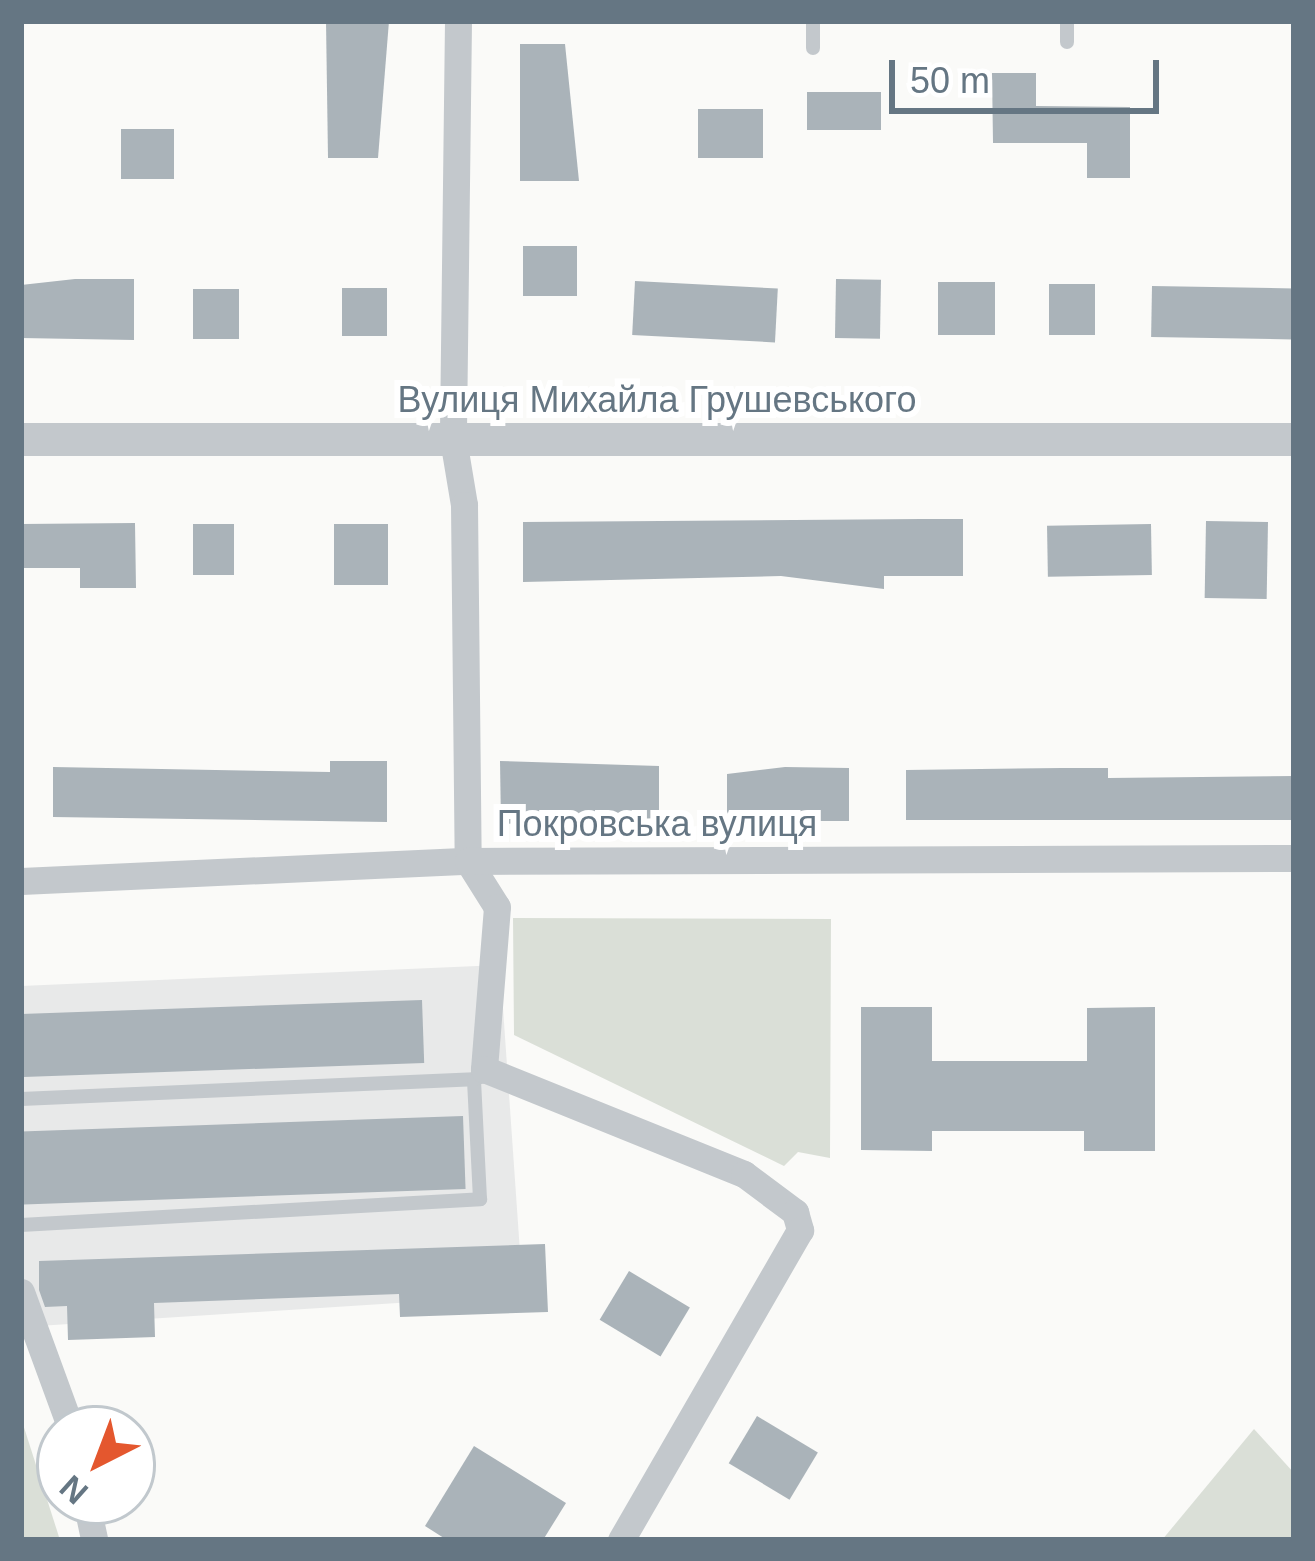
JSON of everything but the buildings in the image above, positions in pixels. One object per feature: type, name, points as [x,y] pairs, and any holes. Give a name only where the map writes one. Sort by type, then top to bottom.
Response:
[{"type":"street","points":[[458,21],[453,439],[468,861],[497,907],[481,1077],[743,1174],[795,1212],[800,1230],[621,1540]]},
{"type":"street","name":"Вулиця Михайла Грушевського","points":[[21,440],[1294,439]]},
{"type":"street","name":"Покровська вулиця","points":[[21,881],[468,861],[1294,858]]},
{"type":"street","points":[[21,1292],[62,1405]]},
{"type":"lane","points":[[813,21],[813,48]]},
{"type":"lane","points":[[1067,21],[1067,41]]},
{"type":"lane","points":[[21,1099],[481,1077],[480,1199],[21,1225]]},
{"type":"shaded area","points":[[513,918],[831,919],[830,1158],[798,1152],[784,1166],[514,1035]]},
{"type":"shaded area","points":[[500,965],[523,1295],[38,1326],[21,1283],[21,986]]},
{"type":"shaded area","points":[[21,1418],[36,1465],[36,1525],[55,1525],[60,1540],[21,1540]]},
{"type":"shaded area","points":[[1254,1429],[1294,1473],[1294,1540],[1162,1540]]}]
